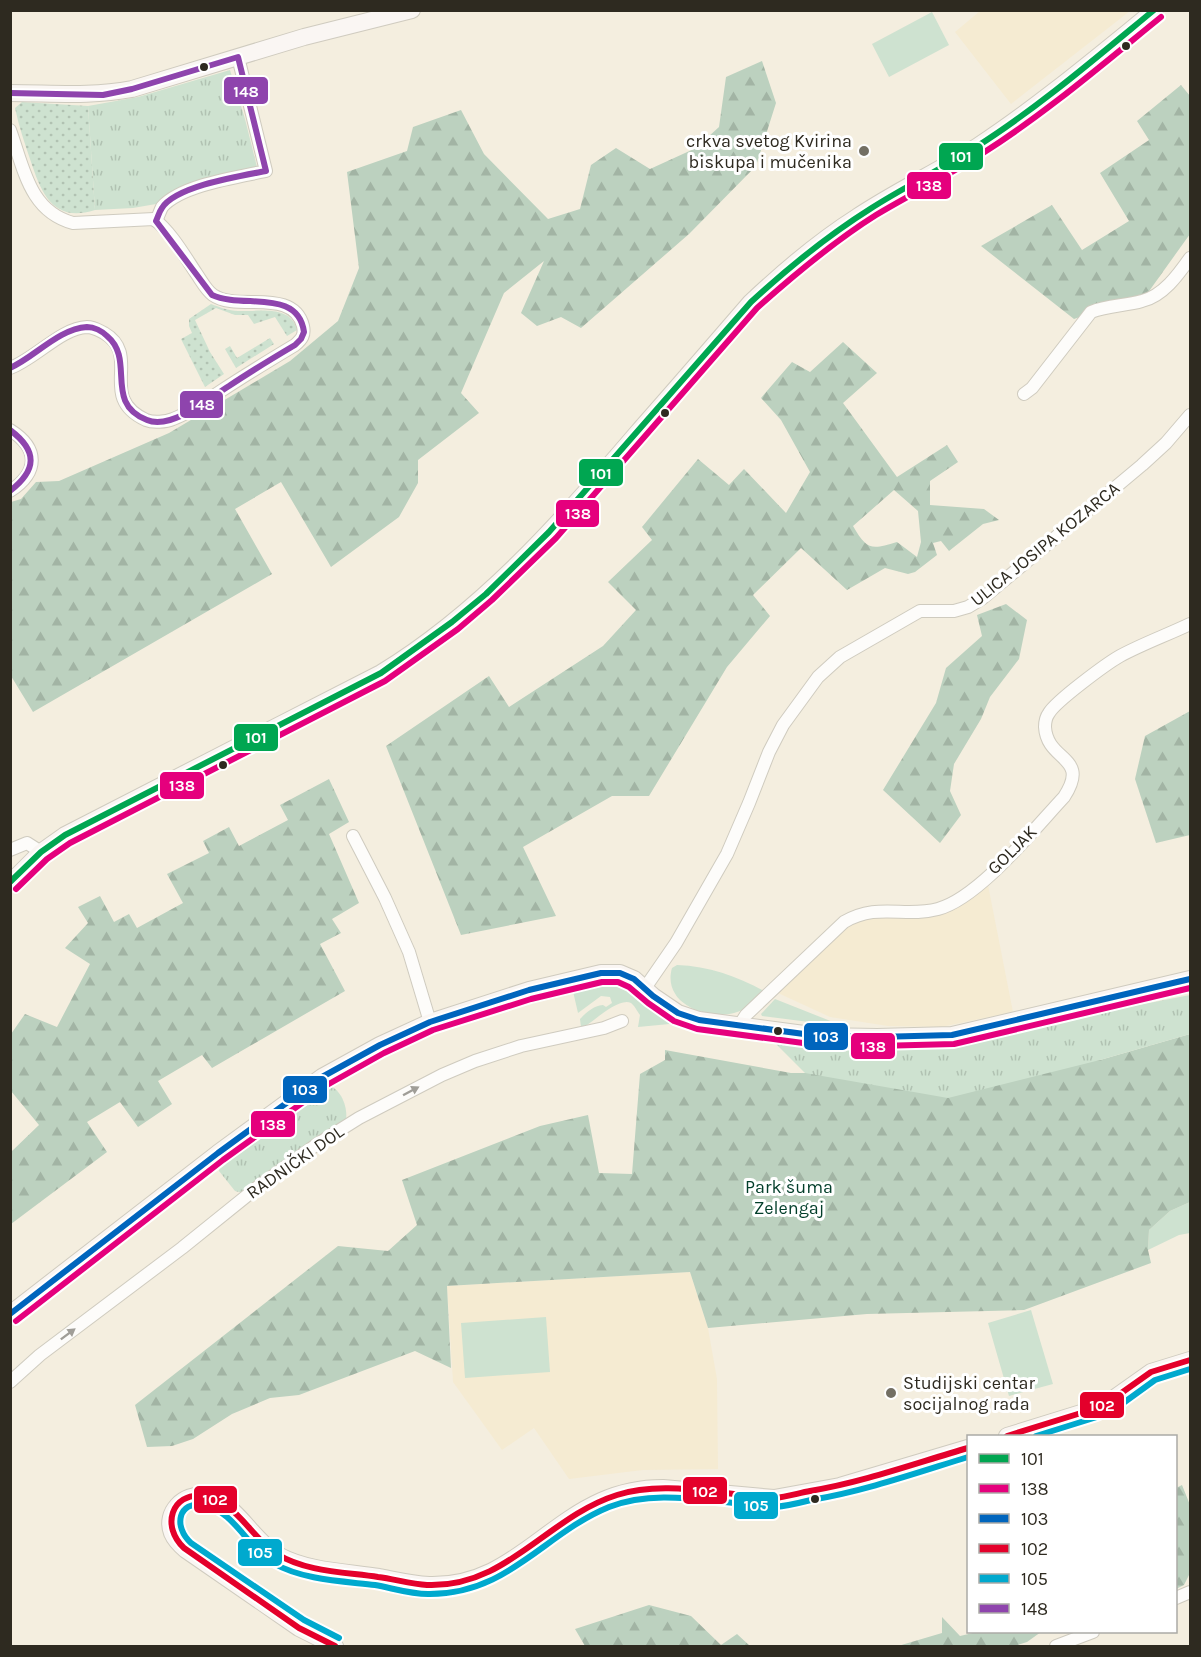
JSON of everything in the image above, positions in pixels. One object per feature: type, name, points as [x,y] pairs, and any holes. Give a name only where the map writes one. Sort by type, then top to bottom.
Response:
[{"type":"street","points":[[10,93],[103,95],[132,89],[304,37],[412,10]]},
{"type":"street","points":[[10,884],[41,852],[65,836],[381,673],[426,644],[510,570],[570,511],[751,302],[773,281],[824,239],[857,217],[976,147],[1022,116],[1155,10]]},
{"type":"street","points":[[156,220],[162,208],[176,196],[193,189],[266,171],[238,57]]},
{"type":"street","points":[[10,130],[34,193],[47,211],[73,223],[156,220],[211,294],[224,301],[276,302],[293,311],[302,322],[305,333],[302,339],[191,410],[172,420],[160,422],[149,422],[131,410],[120,387],[122,356],[117,344],[94,327],[76,329],[10,368]]},
{"type":"street","points":[[1024,394],[1032,388],[1091,312],[1104,307],[1141,302],[1153,297],[1173,281],[1191,258]]},
{"type":"street","name":"ULICA JOSIPA KOZARCA","points":[[645,988],[671,952],[727,854],[769,752],[783,725],[818,677],[840,657],[920,611],[954,611],[968,607],[983,598],[1142,465],[1191,416]]},
{"type":"street","points":[[10,430],[25,439],[32,454],[32,466],[24,482],[10,491]]},
{"type":"street","name":"GOLJAK","points":[[739,1026],[746,1015],[849,918],[868,911],[920,912],[939,909],[958,900],[976,886],[1064,797],[1073,783],[1071,766],[1052,746],[1046,735],[1045,723],[1049,712],[1088,678],[1119,656],[1191,624]]},
{"type":"street","points":[[352,836],[410,952],[430,1022]]},
{"type":"street","points":[[10,850],[27,843],[41,852]]},
{"type":"street","points":[[10,1314],[211,1158],[314,1083],[380,1045],[430,1022],[529,990],[611,972],[627,975],[666,1005],[689,1017],[819,1036],[877,1037],[952,1035],[1191,979]]},
{"type":"street","name":"RADNIČKI DOL","points":[[10,1382],[39,1355],[182,1248],[259,1186],[316,1145],[359,1118],[442,1075],[484,1058],[521,1046],[610,1027],[622,1022]]},
{"type":"street","points":[[1013,1435],[1094,1409],[1110,1401],[1151,1372],[1191,1360]]},
{"type":"street","points":[[334,1647],[299,1628],[186,1550],[172,1532],[170,1522],[175,1507],[184,1499],[195,1496],[217,1500],[276,1554],[302,1565],[428,1585],[458,1583],[482,1577],[500,1568],[585,1509],[615,1495],[644,1488],[774,1497],[805,1493],[840,1486],[967,1449]]},
{"type":"street","points":[[1177,1598],[1191,1592]]},
{"type":"street","points":[[1056,1647],[1091,1633]]},
{"type":"shaded area","points":[[980,11],[1130,11],[1011,104],[955,32]]},
{"type":"shaded area","points":[[988,885],[1013,1012],[941,1027],[888,1026],[830,1017],[778,993],[845,925],[862,918],[885,916],[914,918]]},
{"type":"shaded area","points":[[690,1272],[708,1328],[717,1379],[718,1469],[643,1470],[569,1479],[534,1428],[502,1450],[453,1382],[447,1286]]},
{"type":"green space","points":[[932,12],[949,45],[889,77],[872,44]]},
{"type":"green space","points":[[762,61],[776,103],[756,166],[689,234],[581,328],[561,317],[537,326],[521,313],[544,261],[504,293],[461,393],[479,413],[418,460],[418,483],[399,517],[331,567],[281,482],[235,509],[272,574],[33,712],[11,676],[11,502],[21,499],[36,482],[59,481],[169,433],[290,361],[338,321],[359,268],[347,172],[407,151],[413,127],[461,110],[484,154],[548,219],[580,209],[591,165],[616,148],[650,169],[696,148],[719,127],[726,77]]},
{"type":"green space","points":[[230,70],[257,167],[192,183],[156,204],[95,210],[88,106],[138,97]]},
{"type":"green space","points":[[1181,85],[1190,96],[1190,234],[1147,294],[1074,319],[981,246],[1052,205],[1082,250],[1129,221],[1100,173],[1149,140],[1137,121]]},
{"type":"green space","points":[[22,102],[88,106],[95,210],[69,213],[52,203],[45,195],[35,174],[15,108]]},
{"type":"green space","points":[[211,304],[235,311],[281,313],[294,322],[297,330],[287,336],[275,317],[254,324],[248,315],[235,315],[216,308],[195,320],[210,352],[224,374],[205,387],[181,339],[192,333],[189,319]]},
{"type":"green space","points":[[270,338],[274,344],[236,368],[225,349],[230,346],[237,358]]},
{"type":"green space","points":[[843,342],[877,373],[843,403],[897,477],[947,445],[958,462],[930,481],[930,505],[984,509],[999,520],[983,524],[949,551],[941,541],[933,543],[937,555],[915,572],[908,574],[885,568],[847,590],[801,548],[753,595],[770,616],[727,667],[649,796],[612,796],[523,847],[556,916],[461,935],[386,746],[489,676],[509,707],[603,646],[636,610],[608,582],[652,540],[642,527],[698,459],[729,485],[744,469],[786,513],[810,472],[781,420],[761,398],[792,362],[810,372]],"holes":[[[894,490],[918,511],[921,542],[917,557],[897,542],[870,546],[862,540],[853,526]]]},
{"type":"green space","points":[[1006,604],[1027,620],[1019,659],[990,697],[981,719],[954,764],[950,791],[961,815],[940,843],[883,790],[936,703],[946,668],[982,636],[977,615]]},
{"type":"green space","points":[[1190,711],[1190,835],[1156,843],[1135,779],[1145,736]]},
{"type":"green space","points":[[329,779],[349,822],[329,834],[359,903],[332,919],[341,933],[320,944],[345,991],[212,1068],[202,1055],[158,1081],[172,1104],[138,1127],[120,1102],[87,1122],[107,1152],[11,1224],[11,1152],[39,1125],[11,1091],[11,1034],[25,1014],[57,1027],[90,964],[65,948],[88,923],[78,907],[100,896],[114,922],[129,914],[137,928],[183,903],[167,874],[209,853],[203,841],[229,827],[239,846],[288,820],[280,805]]},
{"type":"green space","points":[[677,965],[700,967],[722,973],[764,991],[739,1012],[723,1015],[699,1011],[688,1006],[673,991],[672,968]]},
{"type":"green space","points":[[611,980],[625,984],[664,1015],[680,1023],[638,1027],[640,1015],[631,1003],[626,1002],[615,1006],[581,1027],[580,1019],[588,1012],[596,1007],[603,1005],[606,1007],[612,1003],[610,997],[601,996],[578,1013],[572,987]]},
{"type":"green space","points":[[1190,995],[1190,1034],[1100,1060],[948,1098],[805,1073],[772,1040],[877,1045],[955,1041]]},
{"type":"green space","points":[[775,999],[833,1022],[833,1025],[762,1016],[761,1014]]},
{"type":"green space","name":"Park šuma Zelengaj","points":[[1190,1034],[1190,1202],[1170,1211],[1149,1230],[1148,1250],[1151,1263],[1024,1310],[867,1314],[708,1328],[690,1272],[447,1286],[451,1368],[415,1351],[299,1395],[270,1398],[232,1414],[193,1439],[172,1446],[147,1447],[135,1405],[338,1246],[388,1251],[417,1225],[402,1180],[540,1126],[588,1115],[599,1173],[632,1174],[640,1074],[665,1060],[665,1050],[791,1073],[805,1073],[1100,1060]]},
{"type":"green space","points":[[326,1084],[336,1089],[342,1099],[346,1109],[346,1120],[243,1193],[235,1191],[219,1171],[220,1162]]},
{"type":"green space","points":[[1190,1202],[1190,1233],[1179,1235],[1148,1250],[1149,1230],[1170,1211]]},
{"type":"green space","points":[[1031,1310],[1053,1384],[1009,1396],[988,1323]]},
{"type":"green space","points":[[546,1317],[550,1372],[465,1378],[461,1323]]},
{"type":"green space","points":[[1182,1485],[1190,1505],[1190,1573],[1184,1585],[1177,1588],[1177,1488]]},
{"type":"green space","points":[[649,1605],[691,1616],[721,1645],[737,1634],[750,1646],[585,1646],[575,1629]]},
{"type":"green space","points":[[942,1617],[960,1636],[973,1633],[1040,1633],[1027,1642],[1014,1646],[898,1646],[942,1633]]},
{"type":"transit line","name":"101","points":[[10,882],[41,852],[65,835],[381,673],[452,622],[486,594],[549,532],[751,302],[779,277],[854,219],[999,132],[1067,81],[1154,10]]},
{"type":"transit line","name":"138","points":[[16,889],[47,859],[70,843],[385,681],[458,629],[492,600],[556,538],[757,308],[771,295],[860,225],[1006,138],[1074,88],[1161,17]]},
{"type":"transit line","name":"148","points":[[10,93],[103,95],[132,89],[238,57],[266,171],[210,183],[180,194],[169,200],[156,221],[212,295],[225,299],[280,305],[291,310],[300,318],[304,332],[295,345],[200,405],[185,414],[161,422],[147,420],[134,412],[126,403],[119,357],[115,346],[105,334],[95,329],[87,327],[66,333],[10,368]]},
{"type":"transit line","name":"148","points":[[10,430],[26,445],[31,461],[25,476],[10,491]]},
{"type":"transit line","name":"103","points":[[10,1314],[218,1153],[322,1077],[380,1045],[430,1022],[529,990],[601,973],[620,973],[634,979],[653,996],[678,1013],[699,1020],[819,1036],[877,1037],[952,1035],[1190,979]]},
{"type":"transit line","name":"138","points":[[16,1321],[223,1160],[327,1085],[384,1053],[433,1030],[531,999],[602,982],[618,982],[629,987],[674,1021],[697,1029],[818,1045],[877,1046],[954,1044],[1190,988]]},
{"type":"transit line","name":"102","points":[[1010,1435],[1094,1409],[1110,1401],[1151,1372],[1190,1360]]},
{"type":"transit line","name":"105","points":[[1039,1435],[1097,1417],[1115,1409],[1155,1380],[1190,1369]]},
{"type":"transit line","name":"102","points":[[335,1646],[299,1628],[184,1548],[177,1540],[171,1521],[177,1505],[183,1499],[192,1496],[215,1499],[225,1504],[277,1554],[313,1568],[415,1584],[455,1583],[481,1575],[504,1564],[592,1505],[632,1491],[664,1488],[712,1491],[763,1498],[779,1497],[870,1477],[967,1448]]},
{"type":"transit line","name":"105","points":[[339,1638],[304,1620],[191,1543],[185,1537],[180,1523],[184,1511],[188,1507],[204,1505],[224,1514],[264,1556],[285,1569],[322,1579],[428,1594],[456,1592],[481,1585],[524,1561],[586,1519],[609,1507],[625,1502],[676,1498],[780,1507],[871,1487],[967,1457]]},
{"type":"place","name":"crkva svetog Kvirina biskupa i mučenika","points":[[864,151]]},
{"type":"place","name":"Studijski centar socijalnog rada","points":[[891,1393]]}]
